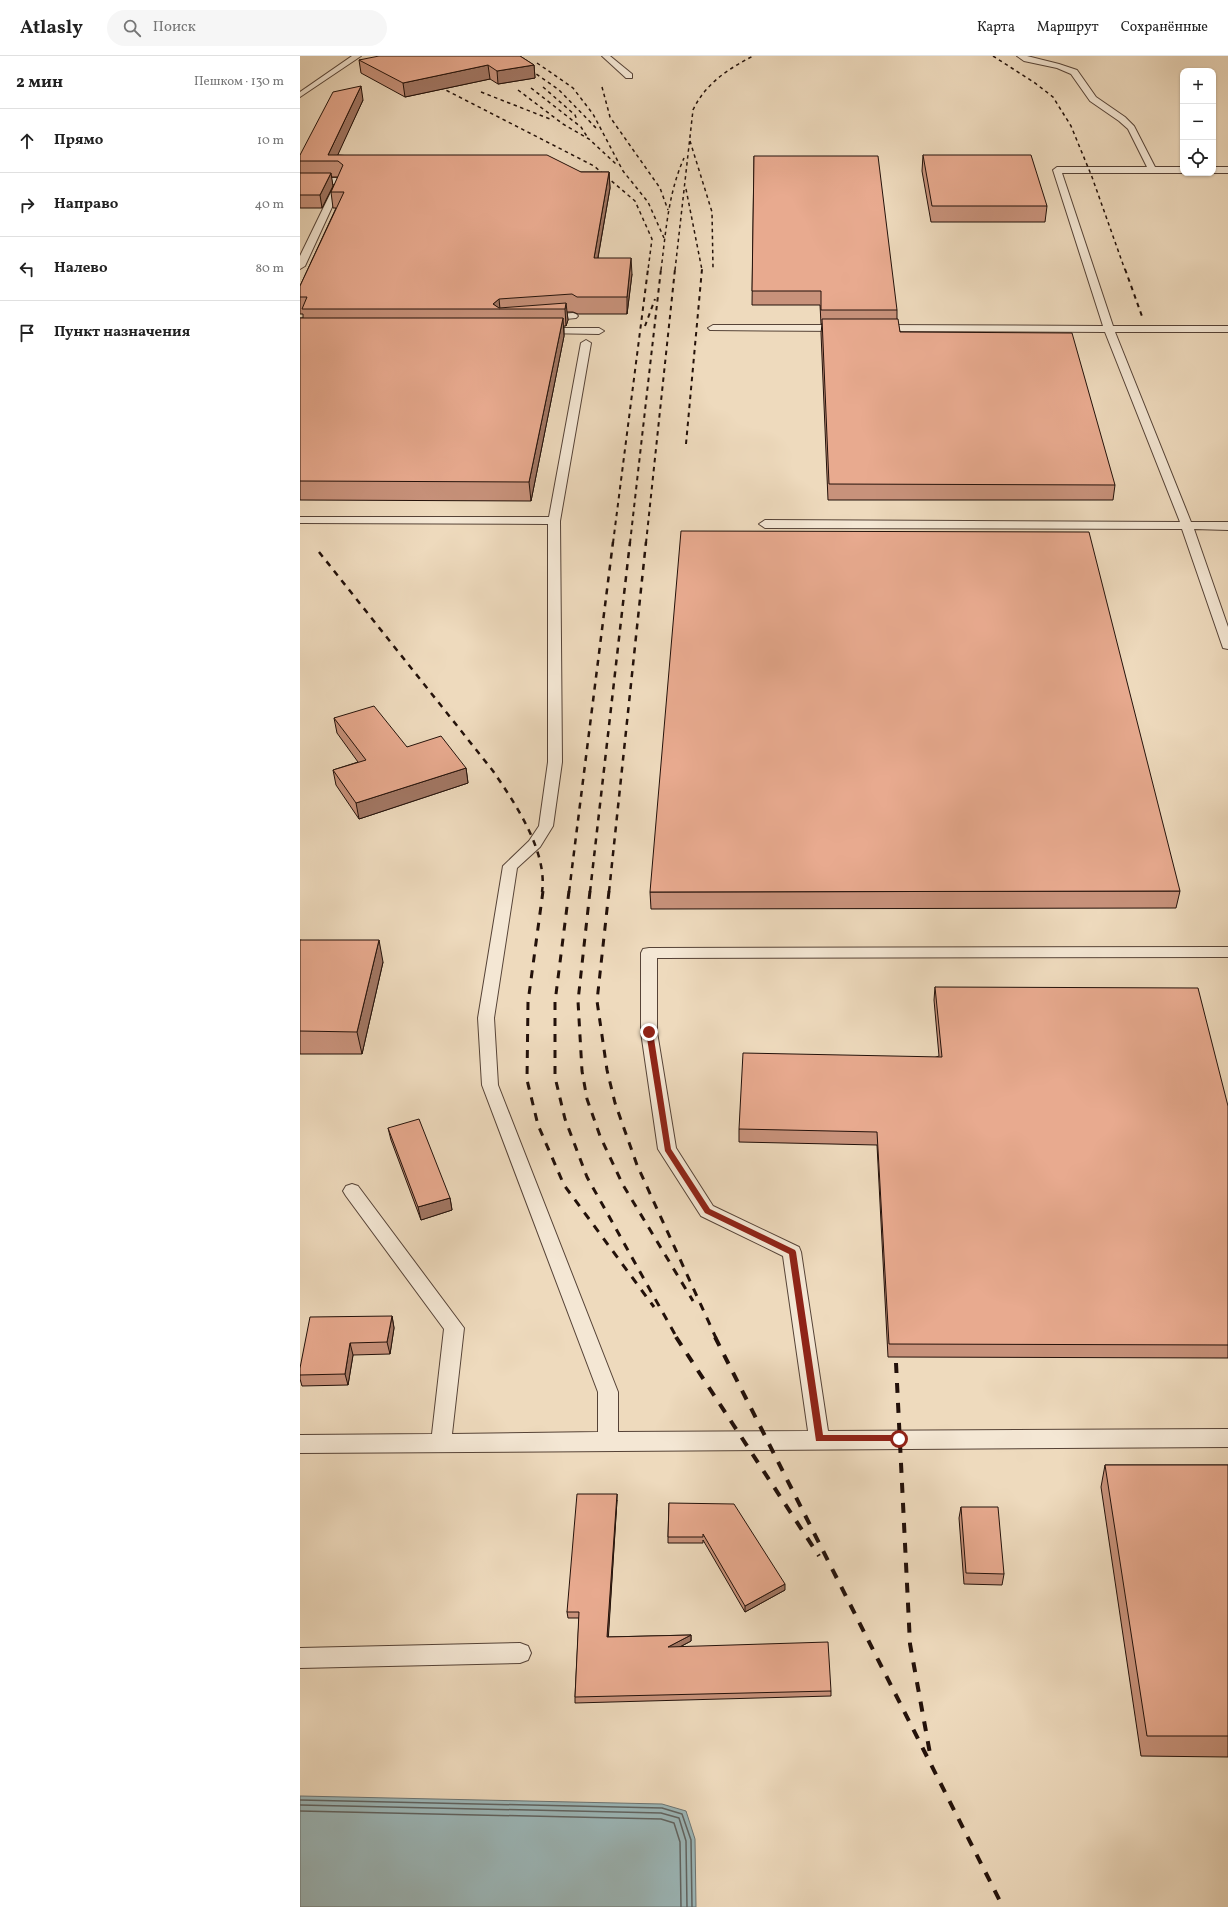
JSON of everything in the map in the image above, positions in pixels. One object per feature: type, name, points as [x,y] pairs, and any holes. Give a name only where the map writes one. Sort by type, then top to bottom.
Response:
[{"type":"lane","points":[[300,94],[357,56]]},
{"type":"lane","points":[[606,56],[629,76]]},
{"type":"lane","points":[[1021,56],[1027,59],[1060,66],[1074,72],[1093,99],[1122,119],[1131,128],[1152,170]]},
{"type":"lane","points":[[1180,170],[1057,170],[1110,330],[1187,526],[1228,644]]},
{"type":"lane","points":[[1216,170],[1228,170]]},
{"type":"lane","points":[[300,181],[340,181],[300,264]]},
{"type":"lane","points":[[535,318],[573,316]]},
{"type":"lane","points":[[713,328],[856,328]]},
{"type":"lane","points":[[872,328],[1110,330],[1228,329]]},
{"type":"lane","points":[[536,330],[599,330]]},
{"type":"lane","points":[[586,343],[554,520],[555,762],[546,826],[535,844],[510,866],[486,1018],[490,1085],[608,1392],[608,1441]]},
{"type":"lane","points":[[300,520],[554,520]]},
{"type":"lane","points":[[765,524],[1228,526]]},
{"type":"lane","points":[[819,1439],[792,1252],[707,1211],[667,1150],[649,1032],[649,953],[1228,952]]},
{"type":"lane","points":[[352,1191],[454,1328],[441,1442]]},
{"type":"lane","points":[[300,1444],[819,1439],[1228,1438]]},
{"type":"lane","points":[[300,1658],[520,1653]]},
{"type":"water","points":[[300,1796],[662,1804],[686,1811],[695,1839],[696,1907],[300,1907]]},
{"type":"building","points":[[379,56],[520,56],[534,65],[497,71],[488,65],[403,83],[359,60]]},
{"type":"building","points":[[361,86],[328,155],[547,155],[581,172],[609,172],[594,258],[631,258],[627,297],[577,297],[572,294],[499,299],[493,304],[499,308],[566,303],[565,309],[302,309],[307,297],[300,297],[300,286],[344,192],[331,192],[343,165],[338,161],[300,161],[300,155],[333,92]]},
{"type":"building","points":[[923,155],[1031,155],[1047,206],[932,206]]},
{"type":"building","points":[[754,156],[878,156],[897,310],[821,310],[821,291],[752,291]]},
{"type":"building","points":[[300,173],[331,173],[320,195],[300,195]]},
{"type":"building","points":[[300,318],[563,318],[529,482],[300,481]]},
{"type":"building","points":[[822,319],[898,319],[900,332],[1072,333],[1115,485],[829,484]]},
{"type":"building","points":[[681,531],[1089,532],[1180,891],[650,892]]},
{"type":"building","points":[[374,706],[407,747],[441,736],[466,768],[356,803],[333,770],[366,760],[334,718]]},
{"type":"building","points":[[300,940],[379,940],[357,1032],[300,1031]]},
{"type":"building","points":[[935,987],[1198,988],[1228,1106],[1228,1345],[889,1344],[877,1132],[739,1129],[743,1053],[942,1057]]},
{"type":"building","points":[[419,1119],[450,1198],[418,1207],[388,1128]]},
{"type":"building","points":[[392,1316],[387,1342],[350,1343],[345,1374],[300,1375],[310,1317]]},
{"type":"building","points":[[1105,1465],[1228,1465],[1228,1736],[1147,1736]]},
{"type":"building","points":[[577,1494],[617,1494],[607,1637],[691,1635],[668,1647],[828,1642],[831,1691],[575,1697],[579,1612],[567,1612]]},
{"type":"building","points":[[669,1503],[734,1504],[785,1584],[745,1606],[703,1534],[703,1537],[668,1537]]},
{"type":"building","points":[[961,1507],[998,1507],[1004,1574],[966,1573]]},
{"type":"railway","points":[[675,270],[693,110],[704,92],[718,78],[753,56]]},
{"type":"railway","points":[[993,56],[1035,83],[1053,97],[1071,126],[1092,177],[1125,270]]},
{"type":"railway","points":[[537,63],[573,88],[593,114],[623,171],[648,202],[664,238]]},
{"type":"railway","points":[[525,66],[559,90],[598,130]]},
{"type":"railway","points":[[434,84],[594,166],[635,201],[652,239],[648,270]]},
{"type":"railway","points":[[543,87],[575,115],[577,120]]},
{"type":"railway","points":[[602,87],[610,117],[660,188],[668,210]]},
{"type":"railway","points":[[531,88],[581,127],[588,138]]},
{"type":"railway","points":[[518,90],[563,124],[589,139],[617,165]]},
{"type":"railway","points":[[481,92],[550,119]]},
{"type":"railway","points":[[690,141],[712,212],[713,268]]},
{"type":"railway","points":[[661,270],[671,199],[674,185],[684,158]]},
{"type":"railway","points":[[686,189],[702,270]]},
{"type":"railway","points":[[613,543],[648,269]]},
{"type":"railway","points":[[630,543],[661,269]]},
{"type":"railway","points":[[646,543],[675,269]]},
{"type":"railway","points":[[1125,269],[1143,319]]},
{"type":"railway","points":[[686,444],[702,270]]},
{"type":"railway","points":[[645,326],[655,299]]},
{"type":"railway","points":[[569,892],[613,542]]},
{"type":"railway","points":[[590,892],[630,542]]},
{"type":"railway","points":[[609,892],[646,542]]},
{"type":"railway","points":[[319,552],[502,784],[520,813],[535,845],[543,877],[542,892]]},
{"type":"railway","points":[[543,891],[528,1002],[527,1080],[538,1125],[564,1185],[654,1307]]},
{"type":"railway","points":[[569,891],[555,1002],[555,1077],[565,1119],[587,1177],[677,1338]]},
{"type":"railway","points":[[590,891],[578,1001],[582,1071],[587,1099],[600,1136],[623,1185],[693,1301]]},
{"type":"railway","points":[[609,891],[597,1001],[607,1070],[615,1103],[637,1165],[716,1338]]},
{"type":"railway","points":[[676,1337],[819,1556]]},
{"type":"railway","points":[[715,1337],[1003,1907]]},
{"type":"railway","points":[[896,1363],[910,1644],[931,1759]]},
{"type":"route","points":[[649,1032],[667,1150],[707,1211],[792,1252],[819,1439],[899,1439]]}]
